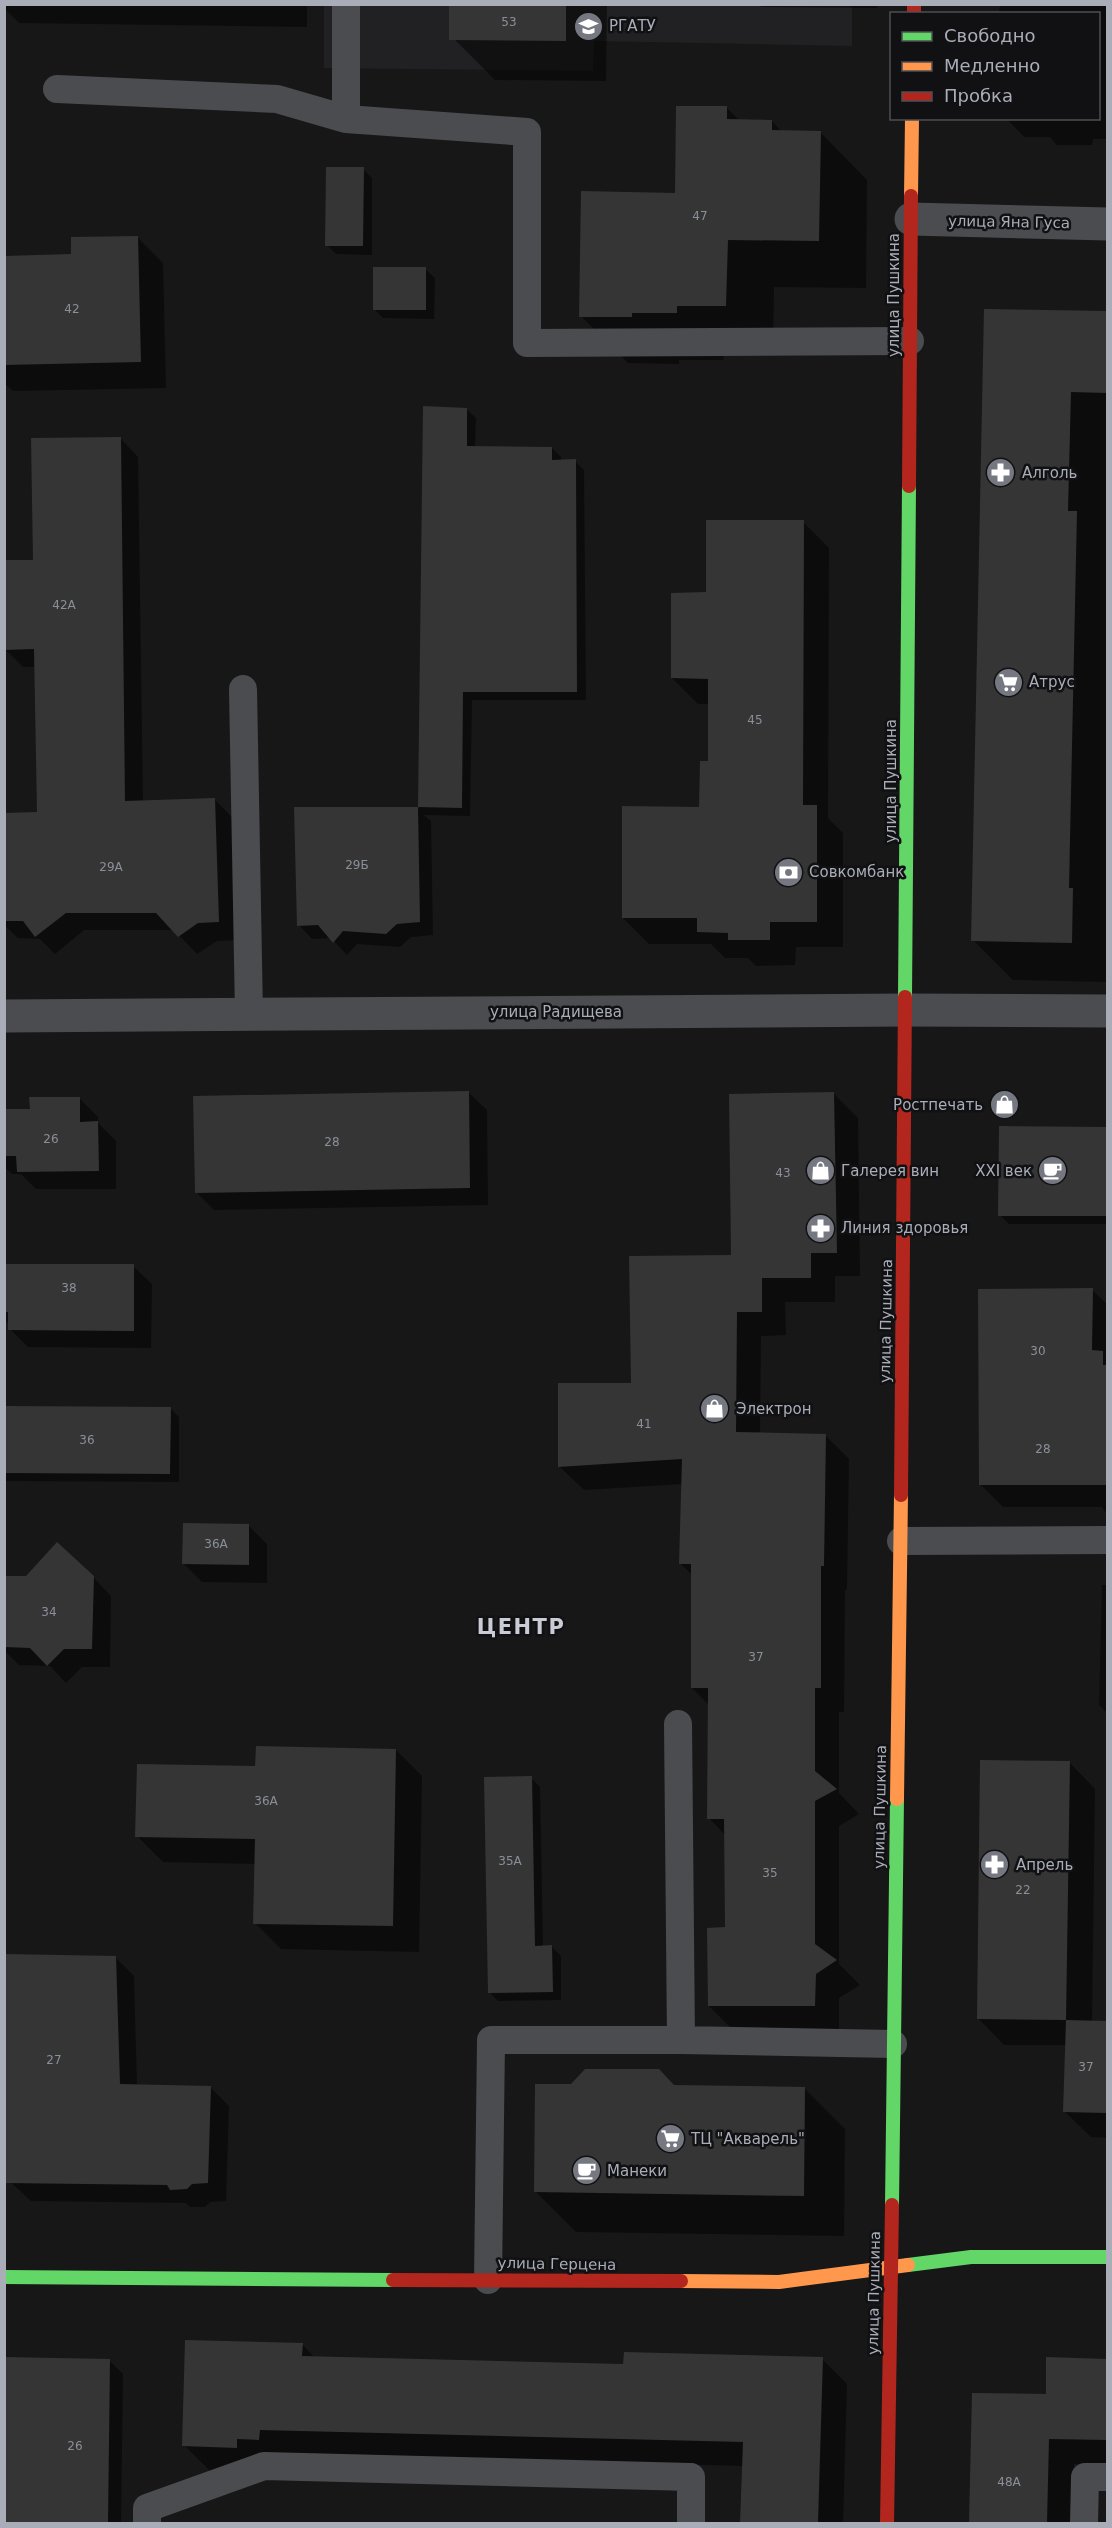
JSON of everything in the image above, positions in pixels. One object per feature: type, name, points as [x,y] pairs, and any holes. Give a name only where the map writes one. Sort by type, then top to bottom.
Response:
[{"type":"street","name":"улица Пушкина","points":[[887,2523],[901,1541],[912,120]]},
{"type":"street","name":"улица Яна Гуса","points":[[911,219],[1107,224]]},
{"type":"street","name":"улица Радищева","points":[[4,1016],[906,1010],[1107,1011]]},
{"type":"street","name":"улица Герцена","points":[[4,2277],[779,2282],[971,2257],[1107,2257]]},
{"type":"lane","points":[[346,4],[346,119]]},
{"type":"lane","points":[[57,89],[277,99],[346,119],[527,132],[527,343],[910,340]]},
{"type":"lane","points":[[243,688],[249,1014]]},
{"type":"lane","points":[[901,1541],[1107,1540]]},
{"type":"lane","points":[[678,1724],[681,2040]]},
{"type":"lane","points":[[489,2280],[491,2040],[681,2040],[893,2044]]},
{"type":"lane","points":[[147,2523],[147,2508],[264,2466],[691,2477],[691,2523]]},
{"type":"lane","points":[[1084,2523],[1085,2477],[1107,2477]]},
{"type":"shaded area","name":"РГАТУ","points":[[324,5],[852,5],[852,46],[594,41],[593,71],[324,68]]},
{"type":"building","points":[[449,4],[566,4],[566,41],[449,40]]},
{"type":"building","points":[[676,106],[727,106],[727,119],[772,120],[772,130],[821,131],[819,241],[728,240],[726,306],[677,306],[677,313],[632,313],[632,317],[579,317],[581,191],[675,193]]},
{"type":"building","points":[[326,167],[364,167],[363,246],[325,246]]},
{"type":"building","points":[[138,236],[141,362],[4,365],[4,256],[71,254],[71,237]]},
{"type":"building","points":[[373,267],[426,267],[426,310],[373,310]]},
{"type":"building","points":[[984,309],[1107,311],[1107,393],[1071,392],[1068,511],[1077,511],[1069,888],[1073,888],[1072,943],[971,941]]},
{"type":"building","points":[[423,406],[467,408],[467,446],[552,447],[552,460],[576,459],[577,692],[463,692],[462,808],[418,807]]},
{"type":"building","points":[[121,437],[125,801],[215,798],[219,922],[198,923],[178,937],[156,913],[66,913],[35,937],[23,921],[4,921],[4,813],[37,812],[34,649],[4,650],[4,560],[33,560],[31,438]]},
{"type":"building","points":[[706,520],[804,520],[803,805],[817,805],[817,922],[770,922],[770,940],[728,940],[728,933],[697,932],[697,918],[622,918],[622,806],[699,807],[700,761],[708,761],[708,679],[671,678],[671,593],[706,592]]},
{"type":"building","points":[[294,807],[418,807],[420,922],[397,924],[386,934],[343,931],[333,943],[318,925],[297,926]]},
{"type":"building","points":[[469,1091],[470,1188],[195,1193],[193,1096]]},
{"type":"building","points":[[834,1092],[837,1253],[811,1253],[811,1278],[762,1278],[762,1312],[737,1312],[736,1432],[826,1434],[824,1566],[821,1566],[821,1688],[815,1688],[815,1771],[837,1789],[815,1801],[815,1944],[837,1960],[816,1974],[815,2006],[708,2006],[707,1928],[725,1927],[724,1819],[707,1819],[708,1688],[691,1688],[691,1564],[679,1564],[682,1459],[558,1467],[558,1383],[631,1383],[629,1256],[731,1255],[729,1094]]},
{"type":"building","points":[[29,1097],[80,1097],[80,1122],[98,1121],[99,1171],[17,1172],[16,1156],[4,1156],[4,1109],[30,1109]]},
{"type":"building","name":"XXI век","points":[[999,1126],[1107,1127],[1107,1216],[998,1216]]},
{"type":"building","points":[[4,1264],[134,1264],[134,1331],[8,1330],[8,1312],[4,1312]]},
{"type":"building","points":[[1093,1288],[1092,1350],[1103,1351],[1103,1365],[1107,1365],[1107,1485],[979,1485],[978,1289]]},
{"type":"building","points":[[4,1406],[171,1407],[170,1474],[4,1473]]},
{"type":"building","points":[[183,1523],[249,1524],[249,1565],[182,1564]]},
{"type":"building","points":[[57,1542],[94,1576],[92,1649],[64,1649],[47,1666],[30,1648],[4,1647],[4,1576],[26,1576]]},
{"type":"building","points":[[256,1746],[396,1749],[393,1926],[253,1924],[255,1839],[135,1837],[137,1764],[255,1766]]},
{"type":"building","points":[[980,1760],[1070,1761],[1066,2020],[977,2019]]},
{"type":"building","points":[[532,1776],[535,1946],[552,1945],[553,1992],[488,1993],[484,1777]]},
{"type":"building","points":[[4,1954],[116,1956],[120,2084],[211,2086],[208,2183],[192,2184],[187,2189],[170,2190],[167,2185],[4,2183]]},
{"type":"building","points":[[1066,2020],[1107,2021],[1107,2113],[1063,2112]]},
{"type":"building","name":"ТЦ \"Акварель\"","points":[[585,2069],[659,2069],[674,2085],[805,2087],[804,2196],[534,2192],[535,2084],[571,2084]]},
{"type":"building","points":[[185,2340],[303,2343],[302,2356],[623,2364],[624,2352],[823,2357],[818,2523],[740,2523],[743,2442],[260,2430],[259,2440],[237,2439],[237,2448],[182,2446]]},
{"type":"building","points":[[4,2357],[110,2359],[108,2523],[4,2523]]},
{"type":"building","points":[[1046,2357],[1107,2359],[1107,2440],[1049,2439],[1047,2523],[969,2523],[972,2393],[1046,2394]]},
{"type":"traffic: fast","points":[[905,997],[909,486]]},
{"type":"traffic: fast","points":[[892,2205],[897,1799]]},
{"type":"traffic: fast","points":[[908,2265],[971,2257],[1108,2257]]},
{"type":"traffic: fast","points":[[4,2277],[393,2280]]},
{"type":"traffic: slow","points":[[911,196],[912,120]]},
{"type":"traffic: slow","points":[[897,1799],[901,1495]]},
{"type":"traffic: slow","points":[[681,2281],[779,2282],[908,2265]]},
{"type":"traffic: jam","points":[[914,4],[914,12]]},
{"type":"traffic: jam","points":[[909,486],[911,196]]},
{"type":"traffic: jam","points":[[901,1495],[905,997]]},
{"type":"traffic: jam","points":[[887,2524],[892,2205]]},
{"type":"traffic: jam","points":[[393,2280],[681,2281]]},
{"type":"place","name":"РГАТУ","points":[[588,26]]},
{"type":"place","name":"Алголь","points":[[1001,473]]},
{"type":"place","name":"Атрус","points":[[1008,682]]},
{"type":"place","name":"Совкомбанк","points":[[788,872]]},
{"type":"place","name":"Ростпечать","points":[[1004,1105]]},
{"type":"place","name":"Галерея вин","points":[[820,1171]]},
{"type":"place","name":"XXI век","points":[[1053,1171]]},
{"type":"place","name":"Линия здоровья","points":[[820,1228]]},
{"type":"place","name":"Электрон","points":[[715,1409]]},
{"type":"place","name":"Апрель","points":[[995,1865]]},
{"type":"place","name":"ТЦ \"Акварель\"","points":[[670,2139]]},
{"type":"place","name":"Манеки","points":[[586,2171]]},
{"type":"district","name":"ЦЕНТР","points":[[521,1627]]}]
